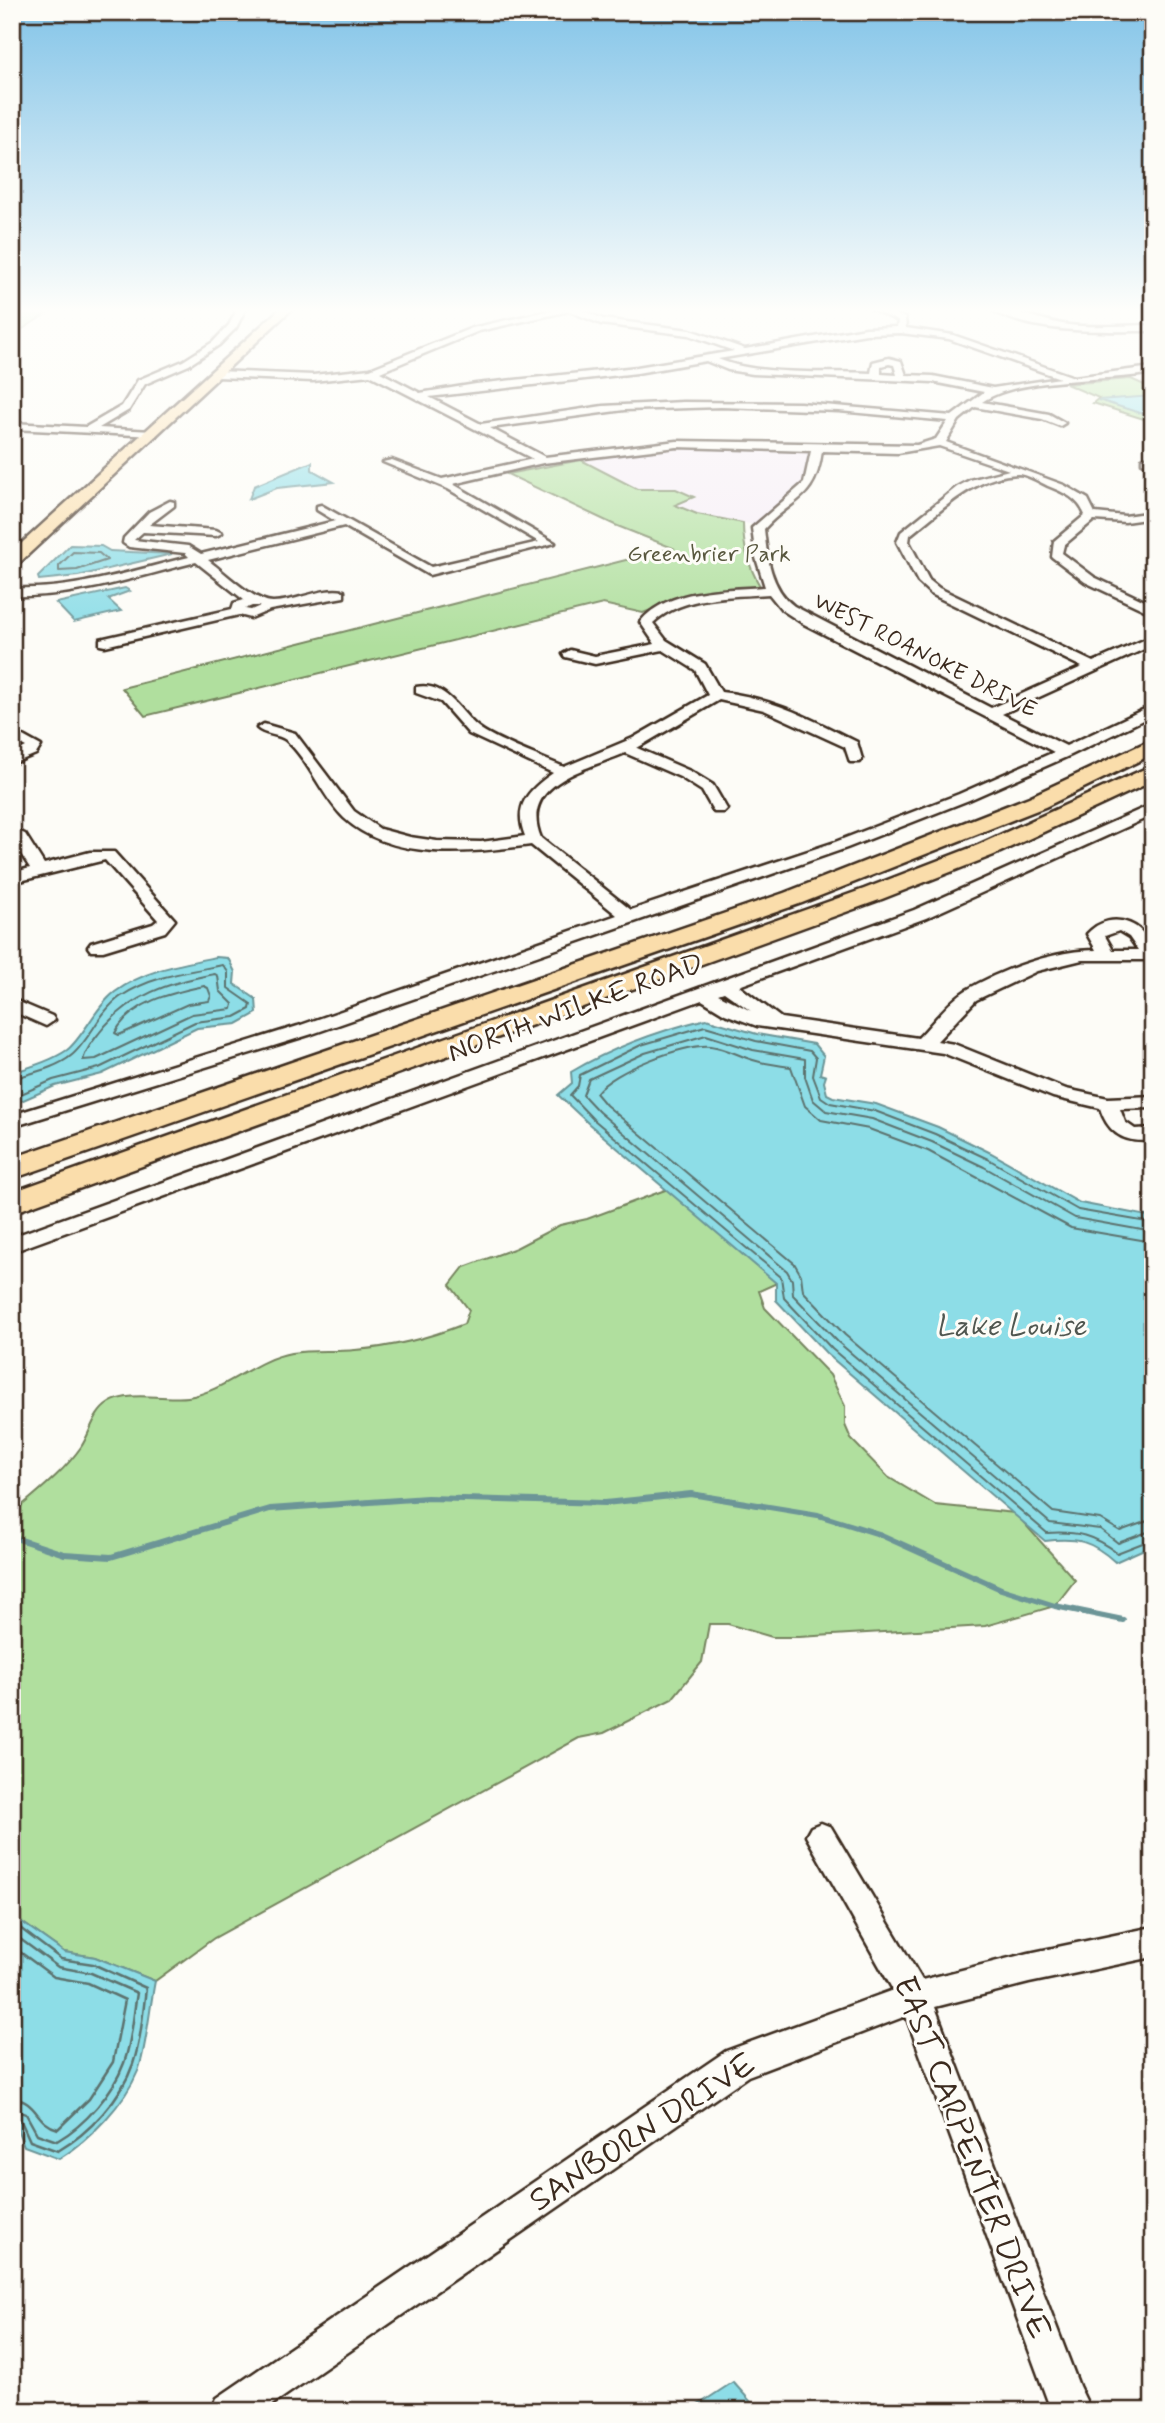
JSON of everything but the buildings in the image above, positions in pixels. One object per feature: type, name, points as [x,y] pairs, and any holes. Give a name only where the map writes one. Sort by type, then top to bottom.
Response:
[{"type":"highway","points":[[12,1169],[793,898],[1037,803],[1153,745]]},
{"type":"highway","points":[[12,1203],[873,894],[986,850],[1153,772]]},
{"type":"highway","points":[[12,1147],[194,1093],[271,1079]]},
{"type":"main road","points":[[12,561],[166,421]]},
{"type":"street","points":[[88,430],[104,421]]},
{"type":"street","points":[[467,421],[543,460]]},
{"type":"street","points":[[480,428],[531,421]]},
{"type":"street","points":[[939,443],[951,434],[954,421]]},
{"type":"street","points":[[1056,421],[1060,423]]},
{"type":"street","points":[[12,426],[152,434]]},
{"type":"street","points":[[12,439],[28,427]]},
{"type":"street","points":[[441,483],[543,460],[701,443],[898,450],[939,443],[968,451],[1075,495],[1083,500],[1091,516]]},
{"type":"street","points":[[716,696],[702,668],[665,646],[649,632],[646,622],[653,613],[694,599],[725,593],[771,590],[759,545],[758,528],[770,514],[803,491],[810,482],[817,447]]},
{"type":"street","points":[[321,508],[429,571],[549,543],[441,483],[388,462]]},
{"type":"street","points":[[1018,471],[961,489],[905,534],[903,542],[924,582],[935,591],[1093,667]]},
{"type":"street","points":[[170,503],[153,514],[128,540],[129,543],[180,548],[200,558],[261,605],[340,594]]},
{"type":"street","points":[[1153,515],[1125,519],[1091,516],[1058,544],[1056,554],[1068,568],[1085,578],[1136,599],[1153,610]]},
{"type":"street","points":[[12,592],[36,593],[86,586],[346,522]]},
{"type":"street","points":[[140,528],[216,533]]},
{"type":"street","name":"WEST ROANOKE DRIVE","points":[[771,590],[784,605],[807,620],[1066,752]]},
{"type":"street","points":[[105,642],[239,611],[257,613],[261,605]]},
{"type":"street","points":[[989,714],[1153,640]]},
{"type":"street","points":[[570,654],[595,660],[665,646]]},
{"type":"street","points":[[421,690],[446,699],[474,731],[564,773]]},
{"type":"street","points":[[629,916],[534,840],[526,823],[529,805],[544,788],[564,773],[625,748],[685,718],[716,696],[740,696],[769,704],[852,746],[855,759]]},
{"type":"street","points":[[12,1121],[304,1030],[841,845],[964,797],[1066,752],[1153,709]]},
{"type":"street","points":[[264,728],[290,736],[349,814],[374,832],[408,842],[437,846],[481,847],[534,840]]},
{"type":"street","points":[[12,734],[34,746],[32,751],[12,760]]},
{"type":"street","points":[[625,748],[685,774],[708,788],[719,809]]},
{"type":"street","name":"NORTH WILKE ROAD","points":[[12,1245],[920,914],[1153,809]]},
{"type":"street","points":[[12,834],[19,837],[39,870]]},
{"type":"street","points":[[12,878],[108,855],[117,862],[167,920],[159,929],[97,947]]},
{"type":"street","points":[[1107,955],[1096,933],[1110,926],[1119,926],[1138,934],[1152,955]]},
{"type":"street","points":[[924,1043],[962,1004],[984,987],[1031,967],[1082,955],[1152,955]]},
{"type":"street","points":[[725,984],[777,1021]]},
{"type":"street","points":[[702,992],[757,1020],[924,1043],[947,1048],[1035,1084],[1108,1104],[1153,1102]]},
{"type":"street","points":[[12,1004],[46,1020]]},
{"type":"street","points":[[1108,1104],[1113,1122],[1122,1130],[1135,1135],[1153,1134]]},
{"type":"street","name":"EAST CARPENTER DRIVE","points":[[821,1836],[915,1997],[1064,2397],[1072,2411]]},
{"type":"street","name":"SANBORN DRIVE","points":[[230,2411],[738,2063],[915,1997],[1147,1942]]},
{"type":"shaded area","points":[[677,444],[817,447],[810,482],[760,526],[697,514],[637,489],[581,460],[583,456]]},
{"type":"green space","name":"Greenbrier Park","points":[[581,460],[637,489],[676,489],[694,497],[675,505],[697,514],[743,523],[747,556],[760,586],[698,592],[643,613],[603,604],[145,716],[122,688],[673,548],[615,525],[507,474]]},
{"type":"green space","points":[[668,1189],[777,1283],[759,1291],[765,1308],[830,1375],[845,1406],[845,1425],[851,1439],[888,1477],[935,1505],[1015,1513],[1075,1580],[1055,1606],[985,1626],[799,1637],[772,1637],[728,1624],[709,1624],[702,1662],[672,1699],[604,1733],[579,1738],[214,1938],[155,1981],[95,1957],[64,1952],[12,1915],[12,1514],[74,1456],[104,1407],[117,1399],[127,1397],[180,1398],[202,1394],[264,1362],[291,1353],[383,1347],[424,1338],[464,1324],[469,1310],[450,1285],[464,1267],[516,1248],[560,1225],[587,1219]]},
{"type":"water","points":[[312,462],[312,470],[334,482],[277,488],[249,499],[254,486]]},
{"type":"water","points":[[70,545],[101,546],[110,551],[172,554],[78,576],[39,580],[38,577]]},
{"type":"water","points":[[125,588],[130,591],[108,599],[121,611],[74,622],[56,603]]},
{"type":"water","points":[[216,957],[228,958],[235,972],[234,984],[256,999],[257,1013],[237,1024],[197,1028],[102,1074],[55,1086],[12,1105],[12,1073],[47,1061],[67,1050],[115,992],[151,973]]},
{"type":"water","name":"Lake Louise","points":[[706,1019],[757,1034],[814,1044],[824,1056],[820,1074],[826,1076],[824,1082],[827,1094],[876,1104],[938,1127],[1080,1203],[1153,1217],[1153,1545],[1115,1562],[1099,1549],[1083,1542],[1045,1541],[827,1354],[776,1300],[776,1283],[558,1095],[572,1083],[571,1072],[587,1063],[636,1041]]},
{"type":"water","points":[[12,1915],[64,1952],[95,1957],[155,1981],[143,2052],[132,2083],[105,2120],[59,2159],[24,2146],[12,2117]]},
{"type":"water","points":[[733,2382],[759,2411],[689,2411]]},
{"type":"waterway","points":[[12,1537],[64,1554],[111,1557],[270,1509],[427,1498],[605,1503],[691,1494],[818,1515],[879,1534],[1001,1589],[1055,1606],[1123,1620]]},
{"type":"waterway","points":[[1145,1616],[1153,1615]]}]
